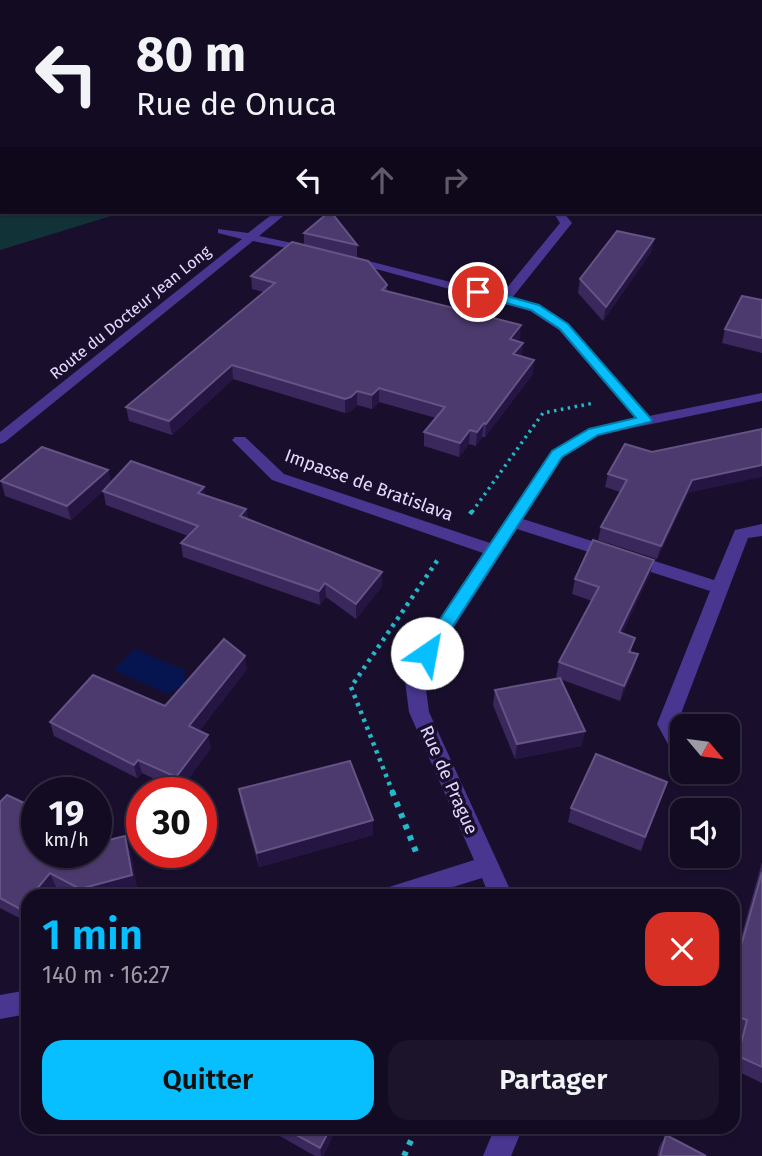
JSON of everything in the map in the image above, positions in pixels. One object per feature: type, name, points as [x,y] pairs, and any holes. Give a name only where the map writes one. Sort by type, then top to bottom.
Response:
[{"type":"street","name":"Route du Docteur Jean Long","points":[[0,439],[279,214]]},
{"type":"street","points":[[505,298],[566,223],[559,214]]},
{"type":"street","points":[[222,231],[505,298],[535,308],[564,327],[645,420]]},
{"type":"street","name":"Rue de Prague","points":[[498,889],[419,712],[414,673],[557,454],[594,432],[762,397]]},
{"type":"street","name":"Impasse de Bratislava","points":[[240,440],[278,477],[494,551]]},
{"type":"street","points":[[513,522],[719,588]]},
{"type":"street","points":[[671,714],[741,534],[762,530]]},
{"type":"street","points":[[414,889],[488,866]]},
{"type":"street","points":[[0,1007],[21,1003]]},
{"type":"street","points":[[497,1156],[506,1134]]},
{"type":"path","points":[[404,1156],[414,1134]]},
{"type":"green space","points":[[0,214],[117,214],[0,250]]},
{"type":"shaded area","points":[[134,649],[187,671],[184,675],[186,684],[168,694],[114,670]]},
{"type":"building","points":[[327,214],[333,214],[357,245],[304,233]]},
{"type":"building","points":[[617,231],[654,239],[606,307],[580,279]]},
{"type":"building","points":[[292,242],[368,261],[387,285],[382,290],[521,325],[510,339],[523,343],[513,354],[534,360],[486,424],[477,432],[470,430],[460,443],[424,432],[445,407],[379,388],[372,395],[357,391],[345,399],[232,365],[169,421],[126,407],[275,283],[251,276]]},
{"type":"building","points":[[742,296],[762,300],[762,338],[725,329]]},
{"type":"building","points":[[762,429],[762,465],[692,480],[661,546],[601,527],[627,480],[608,474],[625,444],[652,452]]},
{"type":"building","points":[[42,447],[108,470],[67,506],[1,481]]},
{"type":"building","points":[[131,461],[204,487],[198,493],[246,509],[240,516],[382,572],[356,604],[325,583],[319,591],[181,543],[198,526],[103,491]]},
{"type":"building","points":[[593,540],[654,560],[619,632],[635,638],[629,652],[638,654],[624,686],[559,662],[599,587],[575,579]]},
{"type":"building","points":[[224,639],[245,656],[189,726],[208,735],[176,777],[138,760],[134,765],[50,722],[93,675],[165,706]]},
{"type":"building","points":[[560,678],[585,731],[517,744],[495,690]]},
{"type":"building","points":[[596,754],[667,782],[645,837],[571,808]]},
{"type":"building","points":[[350,761],[373,820],[257,853],[239,789]]},
{"type":"building","points":[[7,795],[21,802],[21,868],[112,868],[112,839],[125,836],[126,868],[131,868],[132,875],[80,889],[50,873],[37,889],[21,889],[20,909],[0,898],[0,802]]},
{"type":"building","points":[[762,872],[762,1067],[740,1057],[747,1020],[740,1018],[741,946]]},
{"type":"building","points":[[295,1134],[327,1134],[320,1148]]},
{"type":"building","points":[[666,1135],[706,1156],[660,1156]]},
{"type":"route","points":[[427,653],[557,454],[594,432],[645,420],[564,327],[535,308],[478,292]]}]
